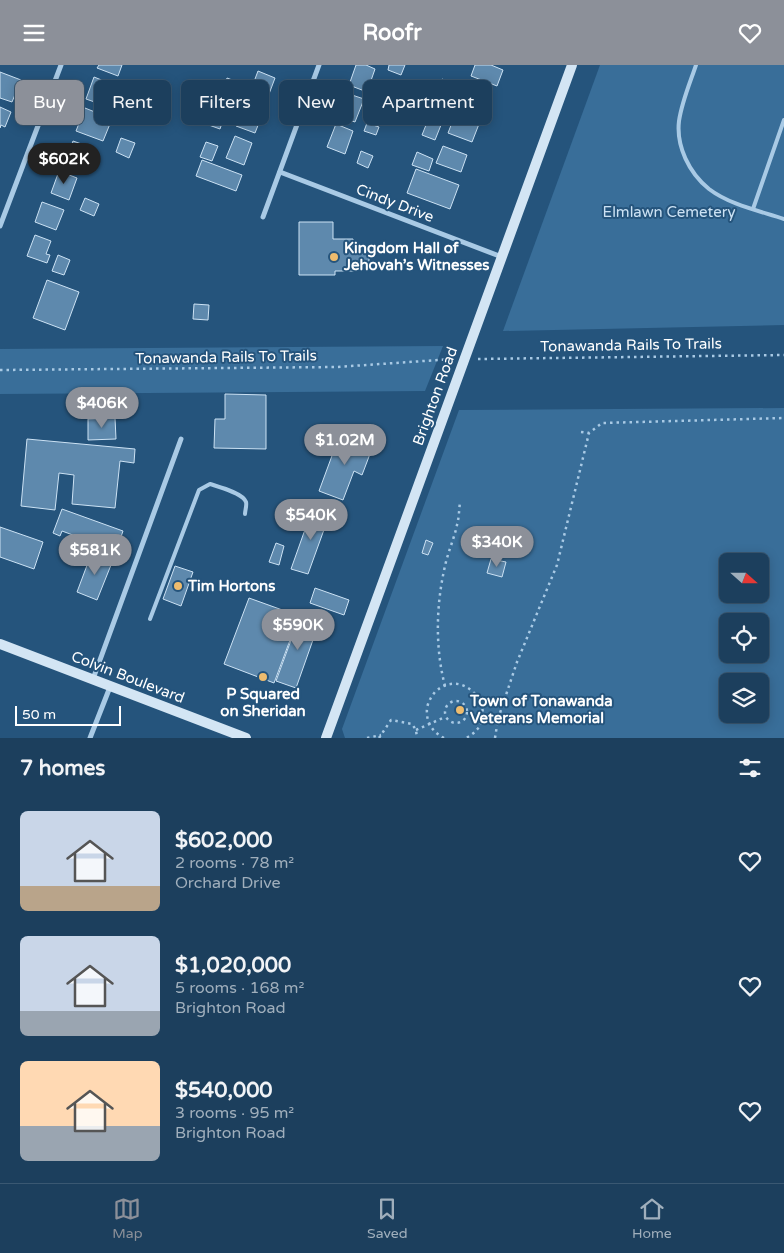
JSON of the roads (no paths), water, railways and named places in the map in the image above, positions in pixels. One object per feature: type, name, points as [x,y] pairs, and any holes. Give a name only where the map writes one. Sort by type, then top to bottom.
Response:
[{"type":"street","points":[[0,226],[62,65]]},
{"type":"street","points":[[263,217],[319,65]]},
{"type":"street","name":"Brighton Road","points":[[326,738],[572,65]]},
{"type":"street","name":"Cindy Drive","points":[[280,172],[502,257]]},
{"type":"street","points":[[92,679],[181,439]]},
{"type":"street","name":"Colvin Boulevard","points":[[0,644],[246,738]]},
{"type":"street","points":[[90,738],[110,687]]},
{"type":"lane","points":[[696,65],[679,120],[678,133],[685,159],[691,169],[709,189],[723,197],[784,219]]},
{"type":"lane","points":[[753,209],[784,120]]},
{"type":"lane","points":[[150,619],[199,490],[210,485],[237,493],[244,498],[246,503],[245,514]]},
{"type":"place","name":"Kingdom Hall of Jehovah’s Witnesses","points":[[334,257]]},
{"type":"place","name":"Tim Hortons","points":[[178,586]]},
{"type":"place","name":"P Squared on Sheridan","points":[[263,677]]},
{"type":"place","name":"Town of Tonawanda Veterans Memorial","points":[[460,710]]},
{"type":"park label","name":"Elmlawn Cemetery","points":[[669,212]]}]
